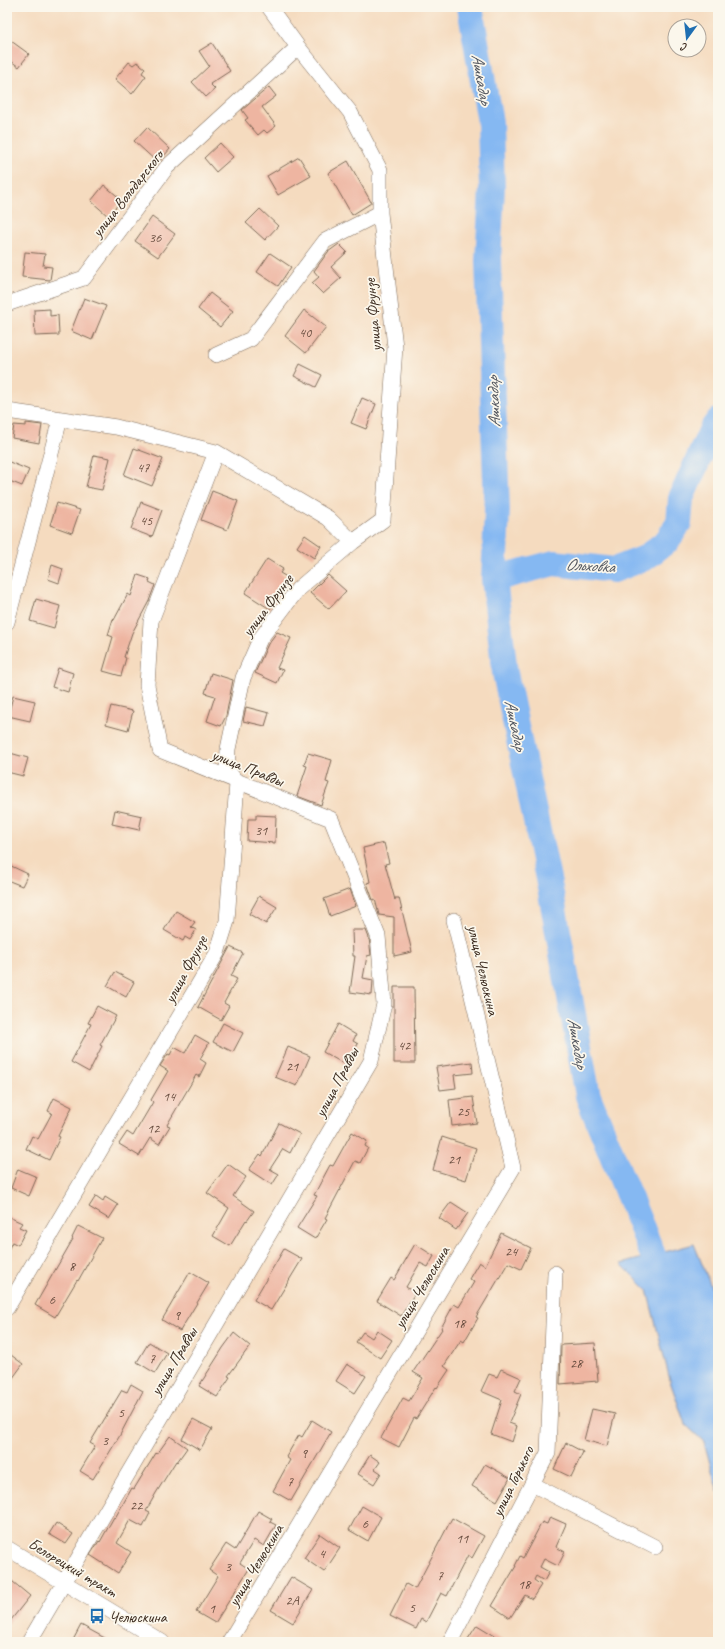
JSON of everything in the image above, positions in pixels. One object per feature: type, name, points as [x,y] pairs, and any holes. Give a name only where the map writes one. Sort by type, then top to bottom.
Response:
[{"type":"street","name":"улица Фрунзе","points":[[7,1308],[217,953],[227,921],[237,783],[228,769],[228,748],[243,678],[260,639],[298,589],[353,542],[383,520],[395,347],[380,213],[380,170],[350,112],[298,47],[269,7]]},
{"type":"street","name":"улица Володарского","points":[[7,304],[84,278],[168,166],[298,47]]},
{"type":"street","points":[[216,355],[251,339],[325,241],[380,213]]},
{"type":"street","points":[[7,411],[116,427],[216,452],[328,518],[353,542]]},
{"type":"street","points":[[7,622],[60,419]]},
{"type":"street","name":"улица Правды","points":[[28,1642],[371,1061],[384,1004],[378,936],[330,819],[237,783],[160,750],[147,685],[151,621],[216,452]]},
{"type":"street","name":"улица Челюскина","points":[[229,1642],[513,1168],[454,920]]},
{"type":"street","name":"улица Горького","points":[[450,1642],[548,1453],[556,1274]]},
{"type":"street","points":[[532,1484],[655,1547]]},
{"type":"street","name":"Белорецкий тракт","points":[[7,1548],[162,1642]]},
{"type":"water","points":[[694,1244],[718,1304],[718,1492],[704,1442],[685,1424],[671,1384],[647,1290],[621,1264]]},
{"type":"building","points":[[7,38],[29,54],[19,67],[7,58]]},
{"type":"building","points":[[212,43],[230,71],[210,84],[215,89],[206,97],[192,82],[209,66],[199,51]]},
{"type":"building","points":[[129,62],[133,65],[137,62],[145,68],[142,73],[146,76],[132,94],[115,79]]},
{"type":"building","points":[[269,87],[276,96],[262,107],[276,126],[267,133],[264,130],[258,135],[245,120],[248,118],[242,110]]},
{"type":"building","points":[[147,127],[170,149],[158,163],[134,141]]},
{"type":"building","points":[[220,143],[233,157],[216,172],[204,158]]},
{"type":"building","points":[[299,157],[311,176],[278,195],[267,176]]},
{"type":"building","points":[[348,161],[371,202],[352,215],[328,173]]},
{"type":"building","points":[[104,185],[122,200],[108,216],[91,201]]},
{"type":"building","points":[[260,209],[278,226],[265,240],[246,223]]},
{"type":"building","points":[[152,217],[175,234],[158,257],[135,241]]},
{"type":"building","points":[[339,244],[347,252],[331,267],[341,278],[323,294],[312,283],[319,277],[314,271],[328,252]]},
{"type":"building","points":[[25,252],[45,254],[43,266],[52,267],[50,280],[22,277]]},
{"type":"building","points":[[270,253],[291,267],[278,286],[257,272]]},
{"type":"building","points":[[210,293],[233,311],[220,327],[198,309]]},
{"type":"building","points":[[84,298],[106,306],[92,340],[71,331]]},
{"type":"building","points":[[50,309],[50,316],[58,315],[59,335],[35,336],[34,310]]},
{"type":"building","points":[[304,310],[326,327],[306,353],[285,336]]},
{"type":"building","points":[[300,364],[322,375],[316,387],[294,376]]},
{"type":"building","points":[[362,398],[376,404],[366,429],[351,423]]},
{"type":"building","points":[[26,423],[42,425],[39,443],[12,438],[14,425],[26,426]]},
{"type":"building","points":[[134,448],[163,459],[152,486],[124,475]]},
{"type":"building","points":[[94,455],[110,458],[102,490],[86,487]]},
{"type":"building","points":[[7,461],[29,470],[22,486],[7,480]]},
{"type":"building","points":[[212,491],[238,501],[227,530],[201,520]]},
{"type":"building","points":[[141,502],[162,510],[152,537],[131,529]]},
{"type":"building","points":[[57,503],[80,510],[72,533],[50,525]]},
{"type":"building","points":[[305,535],[321,546],[314,558],[297,547]]},
{"type":"building","points":[[267,559],[283,569],[280,573],[290,579],[270,609],[245,593]]},
{"type":"building","points":[[52,565],[63,569],[59,583],[48,579]]},
{"type":"building","points":[[138,575],[150,579],[149,582],[155,585],[149,601],[132,633],[124,657],[126,658],[121,676],[103,671],[113,637],[108,635],[113,619],[114,620],[128,594],[131,596]]},
{"type":"building","points":[[328,575],[346,591],[329,609],[310,593]]},
{"type":"building","points":[[36,599],[60,606],[54,628],[30,621]]},
{"type":"building","points":[[277,632],[291,638],[277,668],[283,670],[277,683],[255,673],[268,644]]},
{"type":"building","points":[[58,668],[73,673],[68,692],[52,687]]},
{"type":"building","points":[[211,673],[233,680],[226,716],[221,726],[207,721],[215,696],[205,693]]},
{"type":"building","points":[[13,696],[35,701],[30,721],[8,716]]},
{"type":"building","points":[[111,706],[133,711],[128,730],[106,724]]},
{"type":"building","points":[[246,707],[269,713],[265,726],[243,721]]},
{"type":"building","points":[[10,753],[28,758],[23,776],[7,772]]},
{"type":"building","points":[[308,753],[332,760],[326,782],[329,783],[321,805],[297,796],[307,766],[304,765]]},
{"type":"building","points":[[115,810],[142,816],[139,830],[112,824]]},
{"type":"building","points":[[256,815],[276,816],[275,843],[247,841],[248,819],[256,819]]},
{"type":"building","points":[[384,843],[389,863],[385,864],[395,900],[395,898],[399,898],[412,952],[394,956],[394,917],[379,915],[375,899],[373,900],[367,883],[370,882],[363,848]]},
{"type":"building","points":[[7,864],[28,874],[22,886],[7,880]]},
{"type":"building","points":[[350,889],[356,906],[330,916],[324,899]]},
{"type":"building","points":[[259,896],[277,907],[266,924],[249,914]]},
{"type":"building","points":[[176,911],[195,922],[191,927],[196,930],[190,940],[185,937],[183,941],[164,930]]},
{"type":"building","points":[[352,930],[366,930],[369,938],[371,955],[367,956],[363,978],[373,980],[372,995],[350,992],[355,956],[353,956]]},
{"type":"building","points":[[230,947],[243,953],[231,976],[237,979],[224,1003],[229,1006],[221,1020],[198,1007]]},
{"type":"building","points":[[115,972],[134,982],[126,997],[107,986]]},
{"type":"building","points":[[394,987],[414,987],[415,1063],[394,1063]]},
{"type":"building","points":[[97,1006],[116,1016],[100,1045],[102,1046],[89,1072],[71,1062],[91,1024],[88,1023]]},
{"type":"building","points":[[223,1023],[243,1033],[233,1052],[213,1042]]},
{"type":"building","points":[[338,1024],[356,1035],[353,1041],[358,1044],[346,1065],[323,1052]]},
{"type":"building","points":[[195,1035],[209,1043],[200,1059],[206,1063],[199,1077],[196,1075],[167,1125],[170,1126],[159,1144],[150,1138],[139,1156],[119,1144],[127,1132],[133,1136],[153,1102],[151,1100],[168,1071],[160,1066],[168,1054],[170,1055],[174,1047],[185,1053]]},
{"type":"building","points":[[288,1047],[310,1056],[297,1086],[275,1077]]},
{"type":"building","points":[[472,1062],[473,1073],[454,1075],[456,1088],[440,1090],[436,1067]]},
{"type":"building","points":[[473,1097],[477,1123],[452,1126],[449,1100]]},
{"type":"building","points":[[54,1098],[72,1107],[58,1136],[60,1137],[49,1160],[26,1149],[32,1136],[38,1139],[52,1113],[48,1111]]},
{"type":"building","points":[[279,1123],[300,1134],[290,1153],[283,1149],[270,1169],[279,1174],[272,1185],[249,1170],[260,1154],[262,1156]]},
{"type":"building","points":[[352,1132],[367,1141],[365,1146],[368,1148],[360,1163],[355,1161],[325,1218],[327,1219],[315,1239],[297,1228],[317,1196],[314,1195],[330,1165],[333,1166]]},
{"type":"building","points":[[442,1137],[476,1148],[466,1180],[433,1170]]},
{"type":"building","points":[[228,1164],[246,1177],[233,1196],[254,1211],[247,1221],[246,1220],[230,1246],[213,1236],[229,1208],[207,1193]]},
{"type":"building","points":[[18,1169],[37,1177],[29,1196],[11,1188]]},
{"type":"building","points":[[96,1196],[103,1201],[105,1197],[118,1205],[109,1219],[89,1207]]},
{"type":"building","points":[[451,1202],[468,1213],[456,1230],[439,1218]]},
{"type":"building","points":[[7,1216],[22,1223],[19,1227],[26,1230],[18,1245],[12,1242],[7,1252]]},
{"type":"building","points":[[78,1226],[102,1238],[78,1281],[77,1280],[55,1317],[35,1305],[73,1239],[72,1238]]},
{"type":"building","points":[[501,1233],[531,1248],[521,1269],[508,1263],[476,1317],[478,1318],[464,1342],[461,1340],[444,1366],[449,1370],[437,1388],[436,1387],[416,1419],[414,1418],[399,1447],[381,1438],[403,1398],[409,1401],[423,1378],[413,1372],[442,1329],[441,1328],[454,1304],[459,1307],[474,1282],[469,1279],[479,1262],[485,1266]]},
{"type":"building","points":[[415,1244],[434,1256],[428,1267],[420,1263],[406,1287],[415,1293],[401,1316],[377,1301],[391,1278],[394,1280]]},
{"type":"building","points":[[284,1249],[302,1259],[271,1310],[254,1300]]},
{"type":"building","points":[[190,1272],[209,1283],[180,1331],[162,1320]]},
{"type":"building","points":[[377,1330],[392,1340],[380,1358],[356,1342],[363,1332],[372,1338]]},
{"type":"building","points":[[234,1333],[250,1346],[228,1376],[230,1377],[217,1397],[199,1386]]},
{"type":"building","points":[[149,1342],[167,1353],[155,1373],[137,1362]]},
{"type":"building","points":[[595,1343],[598,1381],[560,1384],[561,1345]]},
{"type":"building","points":[[7,1352],[23,1364],[7,1386]]},
{"type":"building","points":[[347,1364],[366,1376],[355,1393],[336,1381]]},
{"type":"building","points":[[501,1369],[521,1378],[515,1391],[521,1394],[509,1423],[517,1426],[512,1442],[491,1434],[502,1400],[481,1391],[489,1374],[497,1377]]},
{"type":"building","points":[[131,1384],[143,1391],[119,1437],[93,1479],[80,1471],[95,1446],[90,1443],[122,1390],[127,1392]]},
{"type":"building","points":[[592,1409],[615,1414],[607,1446],[584,1440]]},
{"type":"building","points":[[193,1419],[212,1429],[200,1450],[182,1439]]},
{"type":"building","points":[[312,1420],[331,1432],[291,1501],[273,1491],[290,1460],[286,1457],[299,1435],[302,1437]]},
{"type":"building","points":[[170,1436],[187,1448],[177,1462],[176,1461],[156,1493],[146,1511],[150,1513],[143,1527],[130,1520],[117,1543],[131,1552],[118,1573],[90,1555],[99,1541],[100,1542],[132,1488],[134,1489],[156,1453],[157,1454]]},
{"type":"building","points":[[566,1443],[583,1452],[571,1477],[554,1469]]},
{"type":"building","points":[[370,1455],[380,1462],[375,1469],[381,1473],[374,1484],[358,1474]]},
{"type":"building","points":[[485,1464],[510,1478],[497,1501],[472,1486]]},
{"type":"building","points":[[362,1506],[381,1517],[368,1541],[349,1530]]},
{"type":"building","points":[[258,1511],[272,1519],[270,1522],[276,1525],[264,1546],[254,1540],[240,1563],[249,1569],[215,1623],[196,1612],[218,1576],[209,1570],[226,1544],[235,1550]]},
{"type":"building","points":[[550,1517],[566,1524],[556,1547],[565,1552],[558,1566],[544,1559],[540,1567],[549,1572],[544,1581],[536,1576],[534,1580],[541,1585],[532,1599],[525,1595],[510,1618],[492,1606],[516,1566],[520,1556],[523,1558],[542,1522],[547,1524]]},
{"type":"building","points":[[452,1518],[484,1536],[472,1558],[468,1555],[447,1596],[441,1593],[426,1622],[421,1619],[416,1629],[390,1616],[406,1584],[415,1589]]},
{"type":"building","points":[[56,1523],[73,1534],[66,1544],[49,1534]]},
{"type":"building","points":[[320,1534],[340,1548],[324,1572],[304,1558]]},
{"type":"building","points":[[7,1577],[30,1596],[7,1625]]},
{"type":"building","points":[[291,1577],[313,1590],[293,1623],[271,1610]]},
{"type":"building","points":[[81,1625],[112,1642],[72,1642]]},
{"type":"building","points":[[477,1625],[505,1642],[466,1642]]},
{"type":"waterway","name":"Ашкадар","points":[[470,7],[490,122],[492,188],[488,261],[497,510],[494,579],[505,673],[550,888],[588,1096],[666,1287]]},
{"type":"waterway","name":"Ольховка","points":[[494,579],[554,563],[614,570],[645,558],[667,541],[679,523],[681,498],[711,431],[718,421]]},
{"type":"place","name":"Челюскина","points":[[97,1616]]}]
